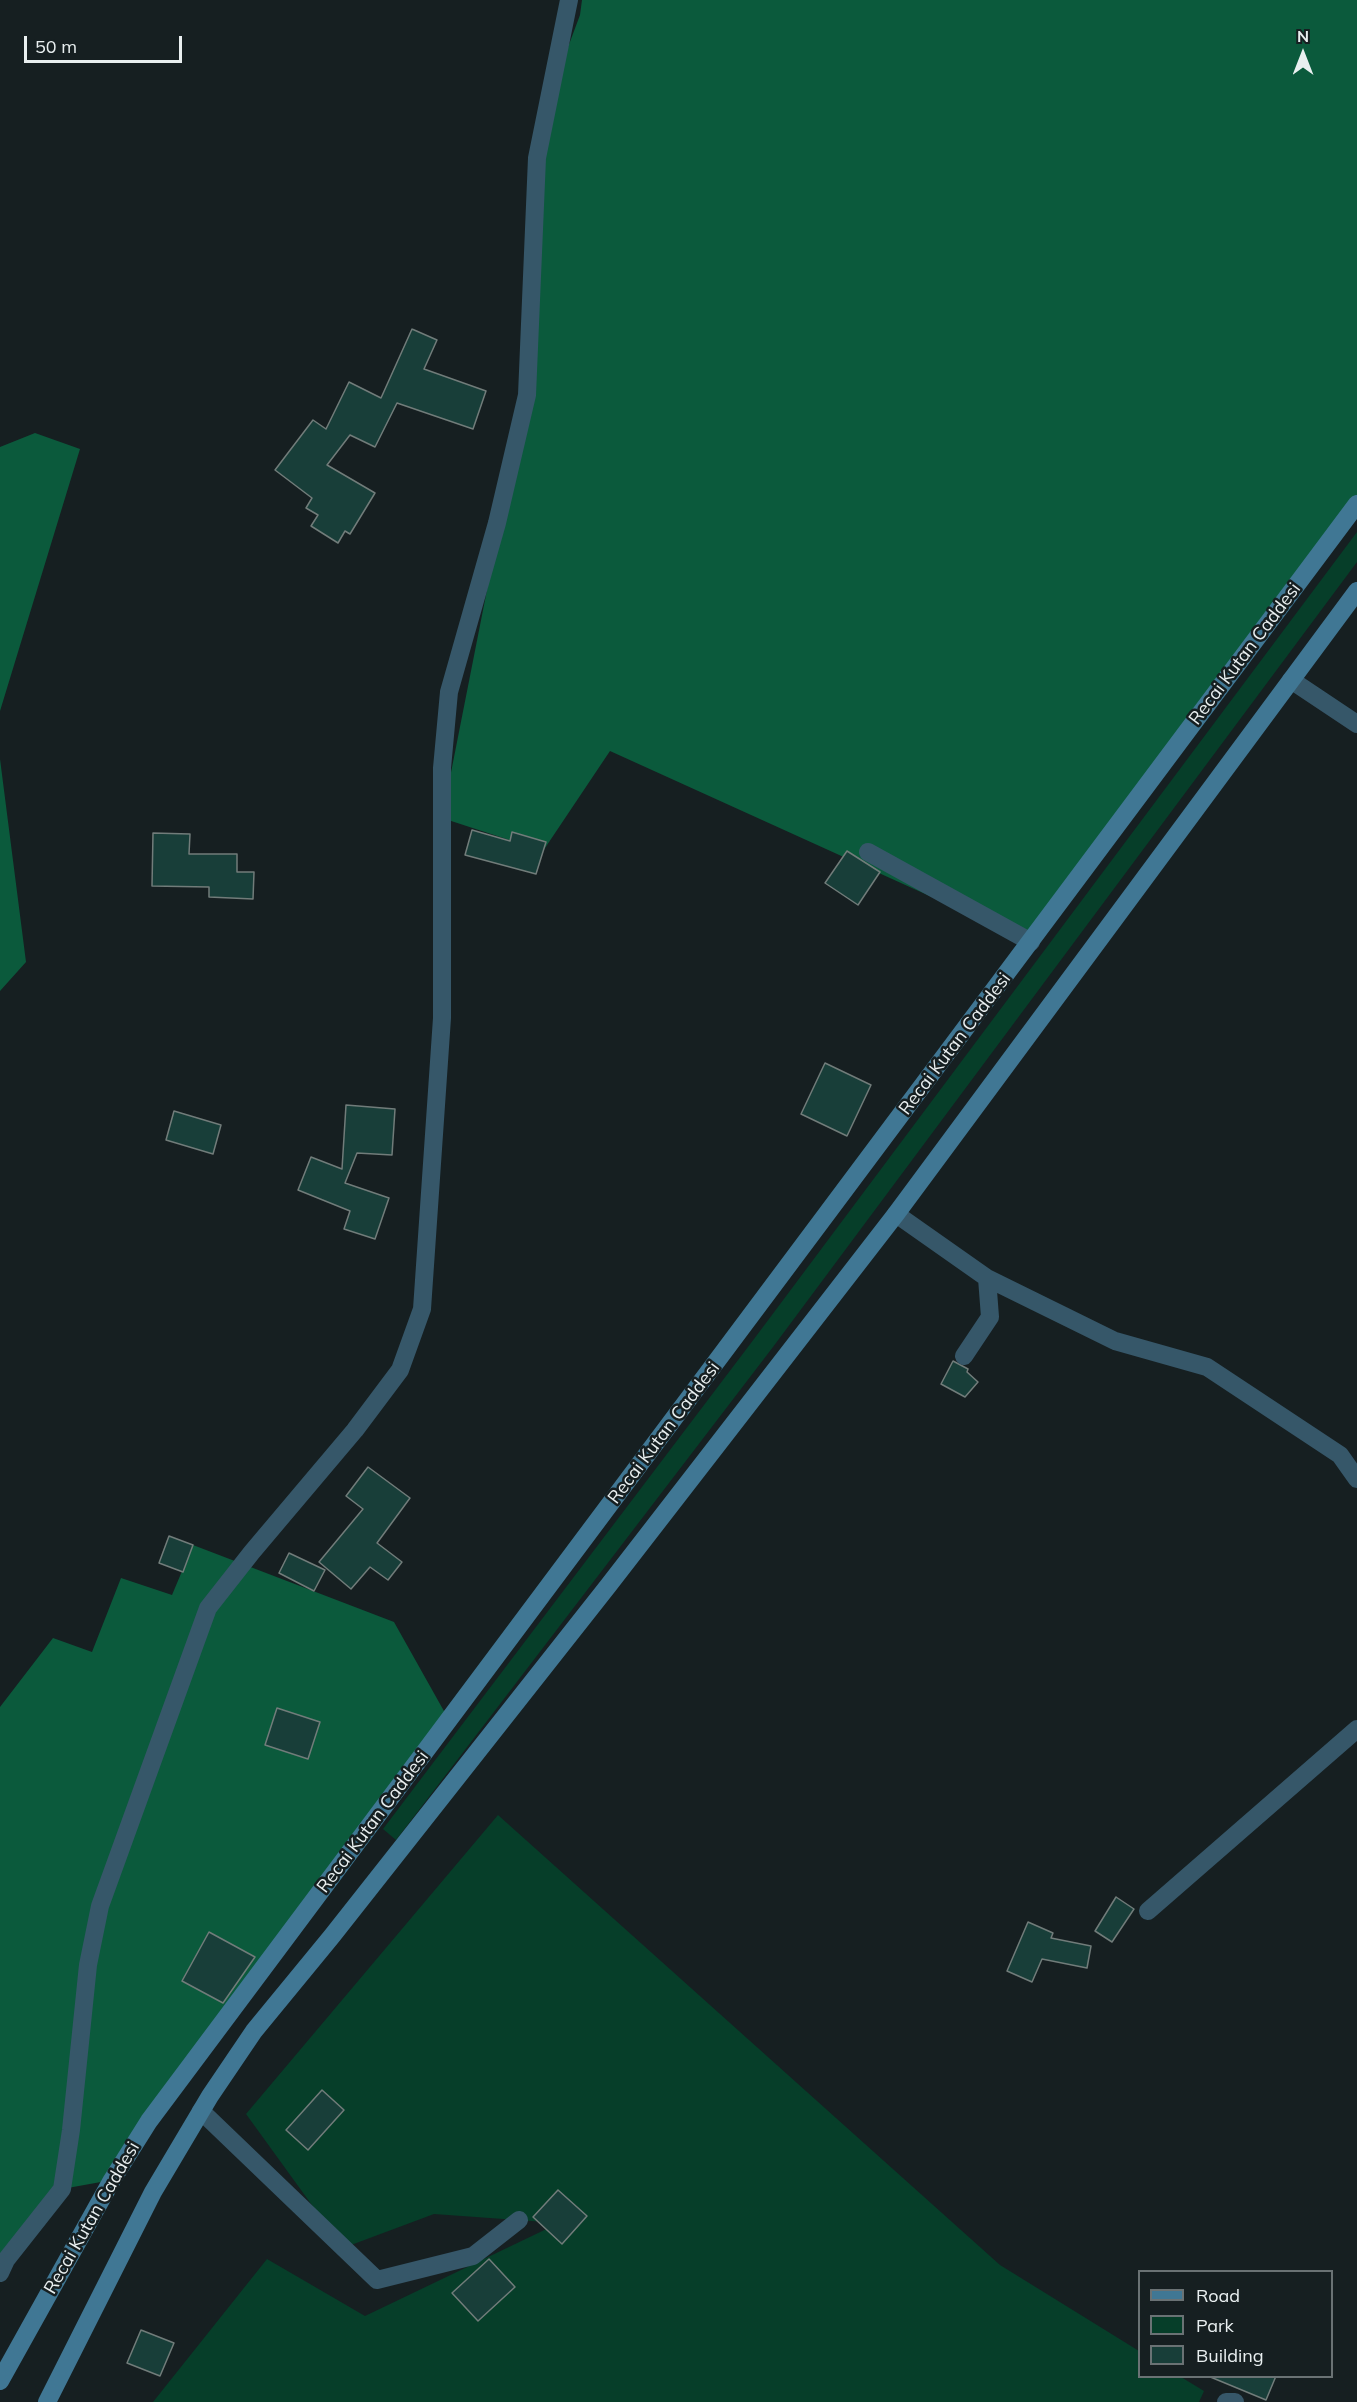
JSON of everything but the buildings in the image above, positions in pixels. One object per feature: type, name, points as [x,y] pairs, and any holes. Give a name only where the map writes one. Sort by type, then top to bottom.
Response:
[{"type":"main road","name":"Recai Kutan Caddesi","points":[[0,2381],[112,2180],[155,2112],[1357,504]]},
{"type":"main road","name":"Recai Kutan Caddesi","points":[[47,2402],[123,2247],[201,2111],[254,2031],[601,1596],[896,1214],[1357,591]]},
{"type":"street","points":[[0,2273],[6,2260],[62,2189],[71,2130],[88,1965],[100,1906],[208,1608],[355,1430],[400,1370],[422,1309],[442,1018],[442,768],[448,692],[497,523],[527,395],[537,158],[569,0]]},
{"type":"street","points":[[1291,680],[1357,724]]},
{"type":"street","points":[[868,852],[1031,942]]},
{"type":"street","points":[[896,1214],[987,1278],[1115,1341],[1207,1367],[1340,1455],[1357,1479]]},
{"type":"street","points":[[964,1356],[990,1317],[987,1278]]},
{"type":"street","points":[[1148,1911],[1357,1729]]},
{"type":"street","points":[[201,2111],[377,2280],[473,2256],[519,2220]]},
{"type":"street","points":[[1226,2402],[1235,2402]]},
{"type":"green space","points":[[582,0],[1357,0],[1357,506],[1031,942],[610,751],[543,851],[442,818],[513,458],[549,98],[580,15]]},
{"type":"green space","points":[[35,433],[80,449],[0,711],[0,447]]},
{"type":"green space","points":[[1357,532],[1357,562],[773,1347],[396,1840],[383,1829],[754,1339]]},
{"type":"green space","points":[[0,759],[26,962],[0,991]]},
{"type":"green space","points":[[193,1545],[394,1622],[449,1720],[112,2180],[62,2189],[0,2275],[0,1707],[53,1638],[92,1652],[121,1578],[172,1595]]},
{"type":"green space","points":[[498,1815],[1000,2265],[1138,2350],[1138,2378],[1183,2378],[1204,2391],[1199,2402],[153,2402],[267,2259],[365,2316],[559,2223],[434,2214],[343,2248],[246,2114]]}]
